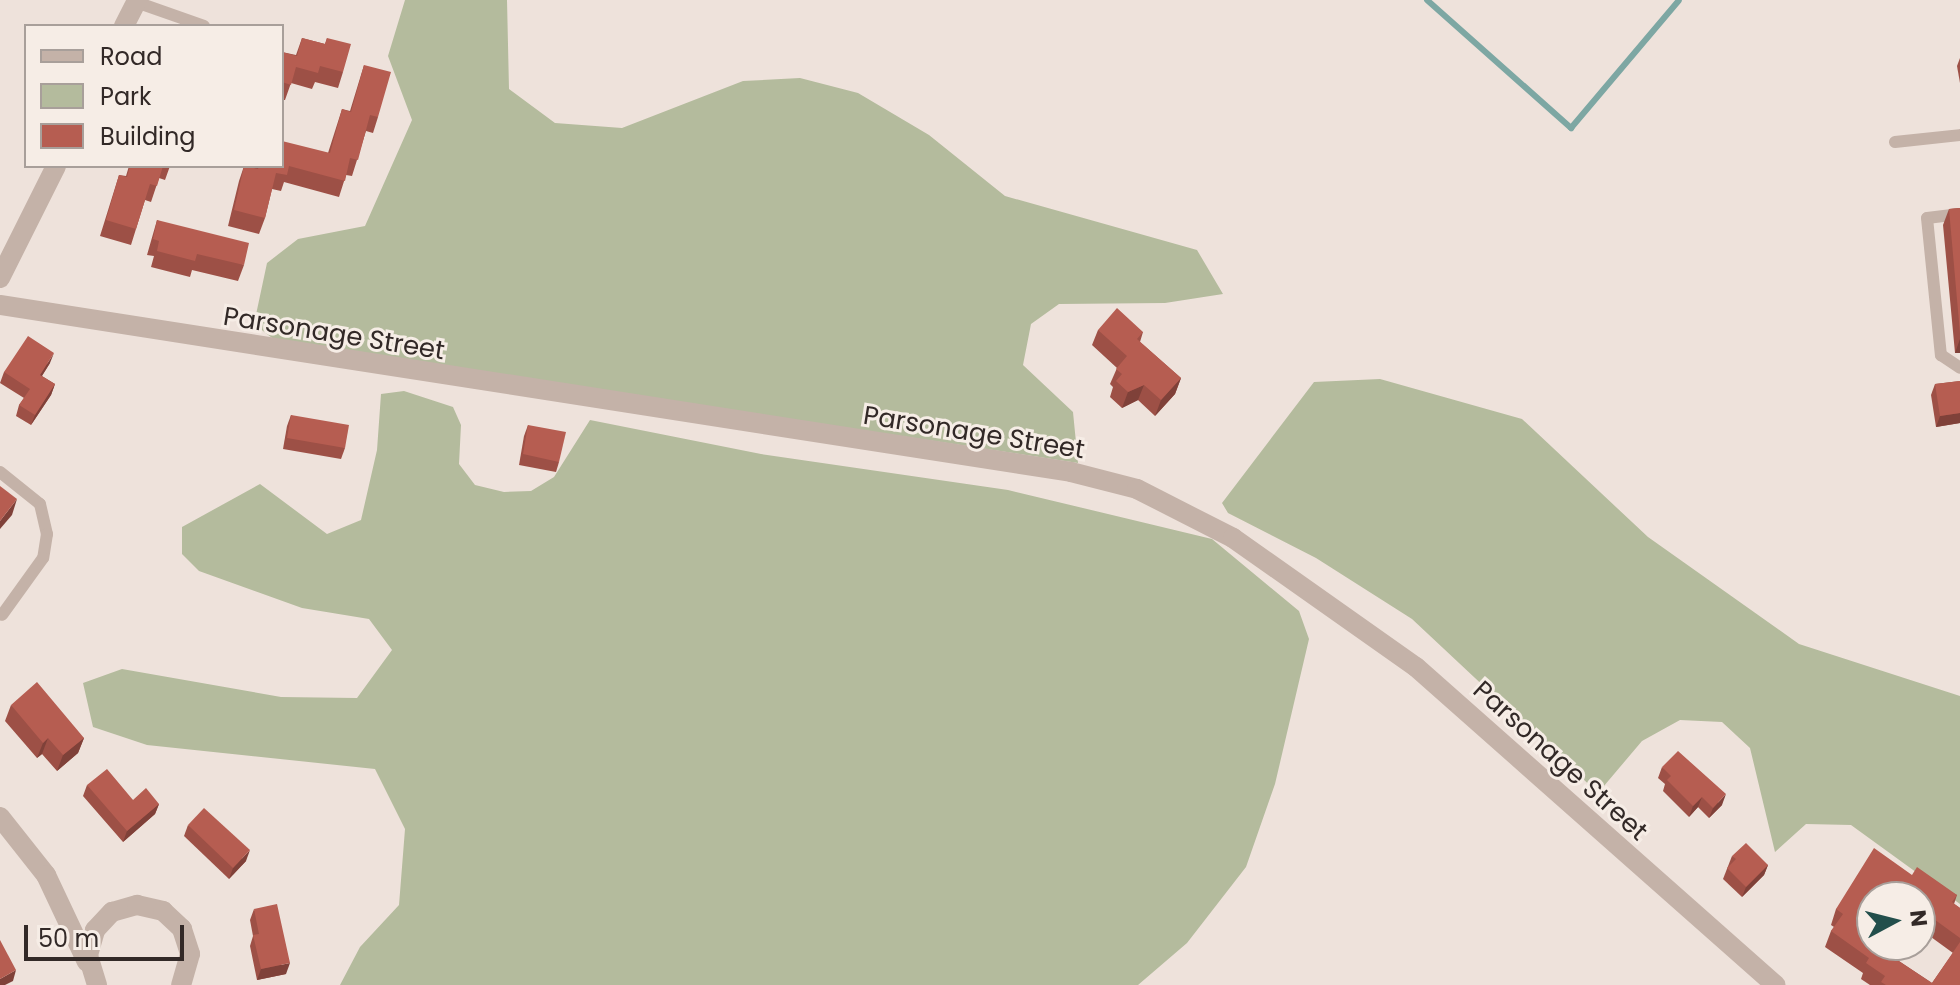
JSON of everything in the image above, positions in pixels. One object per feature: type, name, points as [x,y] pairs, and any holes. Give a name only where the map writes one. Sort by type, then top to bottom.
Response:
[{"type":"street","points":[[125,24],[136,1]]},
{"type":"street","points":[[0,278],[55,168]]},
{"type":"street","name":"Parsonage Street","points":[[0,305],[1071,472],[1137,489],[1233,538],[1416,667],[1776,985]]},
{"type":"street","points":[[0,817],[46,875],[96,983]]},
{"type":"street","points":[[96,983],[88,955],[95,930],[112,912],[137,905],[163,911],[182,929],[190,954],[181,985]]},
{"type":"lane","points":[[136,1],[199,24]]},
{"type":"lane","points":[[1895,142],[1960,135]]},
{"type":"lane","points":[[1960,214],[1927,218],[1941,355],[1960,368]]},
{"type":"lane","points":[[0,472],[40,504],[47,534],[43,558],[2,615]]},
{"type":"green space","points":[[405,0],[507,0],[509,89],[555,123],[622,128],[743,81],[800,78],[858,93],[929,135],[1005,196],[1197,250],[1223,294],[1165,303],[1059,304],[1031,324],[1023,365],[1073,412],[1078,463],[276,341],[254,324],[267,263],[298,239],[365,226],[412,120],[388,56]]},
{"type":"green space","points":[[1380,379],[1522,419],[1648,537],[1799,644],[1960,696],[1960,904],[1936,887],[1936,881],[1928,881],[1851,825],[1806,824],[1775,852],[1750,748],[1722,722],[1680,720],[1642,741],[1598,793],[1412,619],[1316,558],[1228,513],[1222,503],[1314,382]]},
{"type":"green space","points":[[404,391],[453,407],[461,425],[459,464],[475,485],[504,492],[531,491],[554,477],[590,420],[761,454],[1008,490],[1212,539],[1299,611],[1309,639],[1275,784],[1246,867],[1187,943],[1138,985],[340,985],[360,947],[399,905],[405,829],[375,769],[147,745],[93,727],[83,683],[122,669],[281,697],[357,698],[392,650],[369,619],[302,608],[199,571],[182,554],[182,527],[260,484],[327,534],[361,520],[377,450],[381,394]]},
{"type":"building","points":[[302,38],[325,44],[327,38],[351,44],[343,72],[320,66],[318,73],[296,67],[291,85],[284,83],[284,53],[297,56]]},
{"type":"building","points":[[364,65],[391,72],[378,117],[370,115],[358,160],[350,158],[345,181],[289,166],[287,175],[276,173],[265,218],[234,210],[244,168],[284,168],[284,142],[330,153],[342,109],[351,112]]},
{"type":"building","points":[[129,168],[162,168],[157,186],[150,184],[136,229],[106,220],[119,175],[127,177]]},
{"type":"building","points":[[1960,208],[1960,333],[1949,209]]},
{"type":"building","points":[[157,220],[249,243],[244,265],[197,254],[195,261],[157,251],[159,241],[153,239]]},
{"type":"building","points":[[1117,308],[1143,332],[1137,339],[1181,378],[1161,400],[1144,385],[1128,392],[1116,381],[1122,374],[1116,369],[1127,356],[1098,330]]},
{"type":"building","points":[[28,336],[54,353],[40,375],[55,384],[35,415],[19,405],[30,389],[4,372]]},
{"type":"building","points":[[1960,381],[1960,413],[1940,416],[1935,384]]},
{"type":"building","points":[[291,415],[349,425],[345,448],[287,438]]},
{"type":"building","points":[[528,425],[566,432],[559,462],[523,454]]},
{"type":"building","points":[[0,486],[17,499],[0,521]]},
{"type":"building","points":[[37,682],[84,738],[63,755],[48,738],[43,743],[11,705]]},
{"type":"building","points":[[1678,751],[1726,794],[1713,808],[1702,797],[1693,806],[1667,780],[1671,776],[1662,767]]},
{"type":"building","points":[[107,769],[133,800],[146,788],[159,804],[127,831],[87,785]]},
{"type":"building","points":[[204,808],[250,850],[233,868],[188,825]]},
{"type":"building","points":[[1746,843],[1768,865],[1746,887],[1727,868],[1736,859],[1732,856]]},
{"type":"building","points":[[1874,848],[1912,875],[1917,867],[1957,895],[1952,902],[1960,908],[1960,938],[1936,921],[1936,881],[1856,881],[1856,949],[1831,931],[1843,914],[1836,909]]},
{"type":"building","points":[[277,904],[290,963],[261,969],[253,935],[259,934],[254,909]]},
{"type":"building","points":[[0,940],[16,970],[0,979]]},
{"type":"building","points":[[1960,942],[1960,985],[1886,985],[1881,982],[1885,976],[1866,963],[1899,961],[1932,983]]},
{"type":"waterway","points":[[1427,0],[1571,128],[1679,0]]}]
